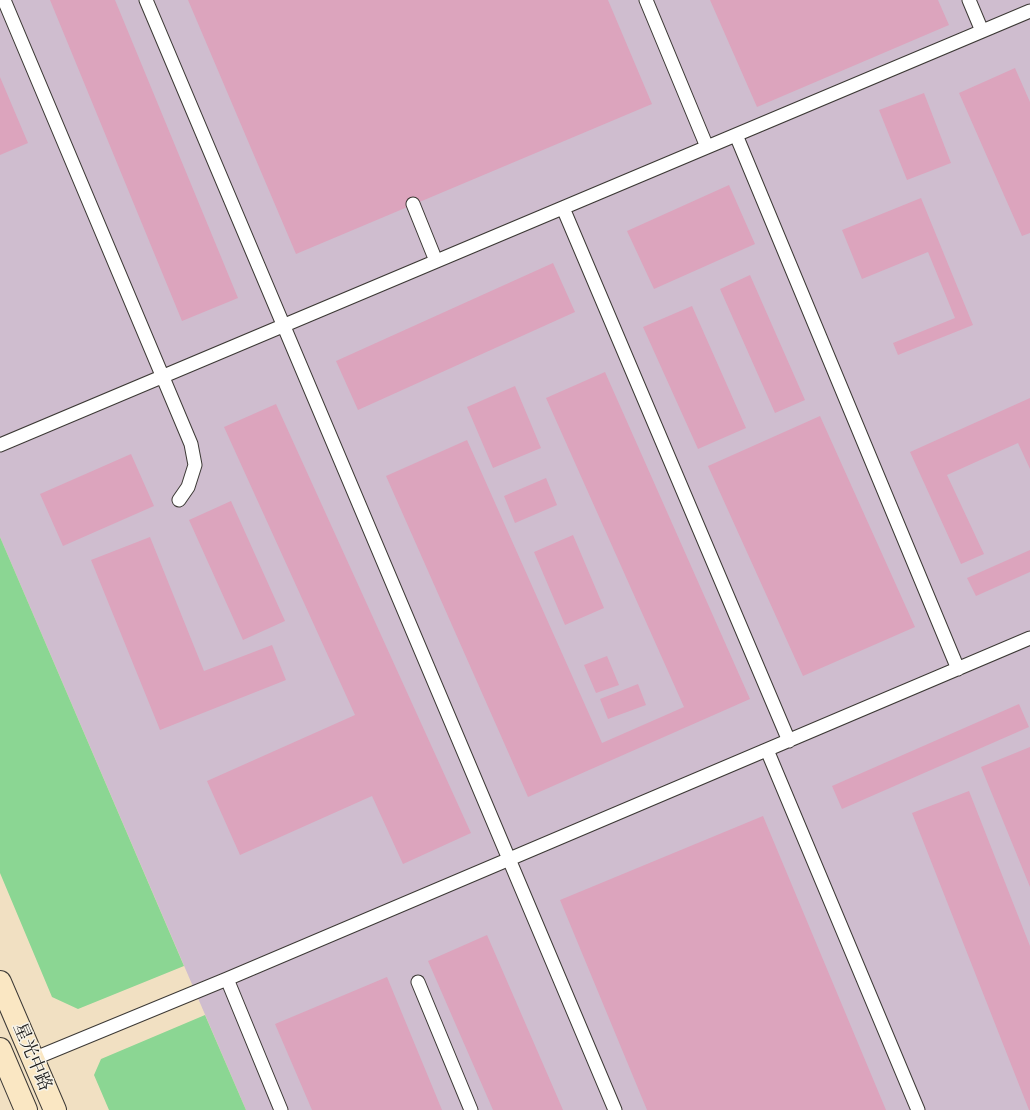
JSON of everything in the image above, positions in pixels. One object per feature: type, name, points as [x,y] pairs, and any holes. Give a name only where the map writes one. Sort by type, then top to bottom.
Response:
[{"type":"main road","name":"星光中路","points":[[0,982],[54,1110]]},
{"type":"main road","name":"星光中路","points":[[0,1049],[26,1110]]},
{"type":"lane","points":[[4,0],[191,444],[195,465],[188,487],[179,500]]},
{"type":"lane","points":[[146,0],[615,1110]]},
{"type":"lane","points":[[646,0],[707,147]]},
{"type":"lane","points":[[969,0],[982,31]]},
{"type":"lane","points":[[0,445],[1030,11]]},
{"type":"lane","points":[[736,135],[958,669]]},
{"type":"lane","points":[[413,204],[436,261]]},
{"type":"lane","points":[[563,208],[789,741]]},
{"type":"lane","points":[[33,1059],[227,979],[958,669],[1030,640]]},
{"type":"lane","points":[[767,750],[918,1110]]},
{"type":"lane","points":[[227,979],[281,1110]]},
{"type":"lane","points":[[418,982],[471,1110]]},
{"type":"shaded area","points":[[0,0],[1030,0],[1030,1110],[246,1110],[0,537]]},
{"type":"green space","points":[[0,537],[184,966],[78,1009],[52,997],[0,873]]},
{"type":"green space","points":[[205,1015],[246,1110],[109,1110],[94,1075],[101,1059]]},
{"type":"building","points":[[50,0],[115,0],[238,298],[182,321]]},
{"type":"building","points":[[188,0],[608,0],[652,104],[296,254]]},
{"type":"building","points":[[710,0],[938,0],[949,25],[757,107]]},
{"type":"building","points":[[1015,68],[1030,102],[1030,233],[1022,236],[959,93]]},
{"type":"building","points":[[0,77],[28,143],[0,155]]},
{"type":"building","points":[[924,93],[951,163],[907,180],[879,110]]},
{"type":"building","points":[[729,185],[755,244],[654,289],[627,231]]},
{"type":"building","points":[[921,198],[973,325],[898,355],[893,343],[955,318],[928,252],[862,279],[842,230]]},
{"type":"building","points":[[553,263],[575,312],[358,410],[336,361]]},
{"type":"building","points":[[750,275],[805,400],[775,413],[720,289]]},
{"type":"building","points":[[692,306],[746,428],[698,449],[643,327]]},
{"type":"building","points":[[605,372],[750,699],[528,797],[386,476],[467,440],[602,743],[684,707],[546,398]]},
{"type":"building","points":[[515,386],[541,448],[493,468],[467,407]]},
{"type":"building","points":[[1030,398],[1030,469],[1018,443],[947,475],[984,554],[961,564],[910,452]]},
{"type":"building","points":[[276,404],[471,833],[403,864],[372,796],[240,855],[207,781],[355,715],[224,427]]},
{"type":"building","points":[[820,416],[915,627],[803,676],[708,466]]},
{"type":"building","points":[[131,454],[154,506],[63,546],[40,494]]},
{"type":"building","points":[[546,478],[557,505],[515,523],[504,496]]},
{"type":"building","points":[[231,501],[285,621],[243,640],[189,520]]},
{"type":"building","points":[[573,535],[604,608],[565,625],[534,552]]},
{"type":"building","points":[[150,537],[204,671],[272,645],[286,680],[160,730],[91,560]]},
{"type":"building","points":[[1030,550],[1030,572],[976,596],[967,578]]},
{"type":"building","points":[[607,656],[619,685],[596,693],[584,665]]},
{"type":"building","points":[[638,684],[646,705],[608,719],[600,699]]},
{"type":"building","points":[[1019,704],[1029,727],[842,809],[832,786]]},
{"type":"building","points":[[1030,747],[1030,887],[981,767]]},
{"type":"building","points":[[969,791],[1030,946],[1030,1110],[912,813]]},
{"type":"building","points":[[763,816],[886,1110],[647,1110],[560,900]]},
{"type":"building","points":[[487,935],[563,1110],[493,1110],[428,961]]},
{"type":"building","points":[[387,977],[442,1110],[312,1110],[275,1024]]}]
